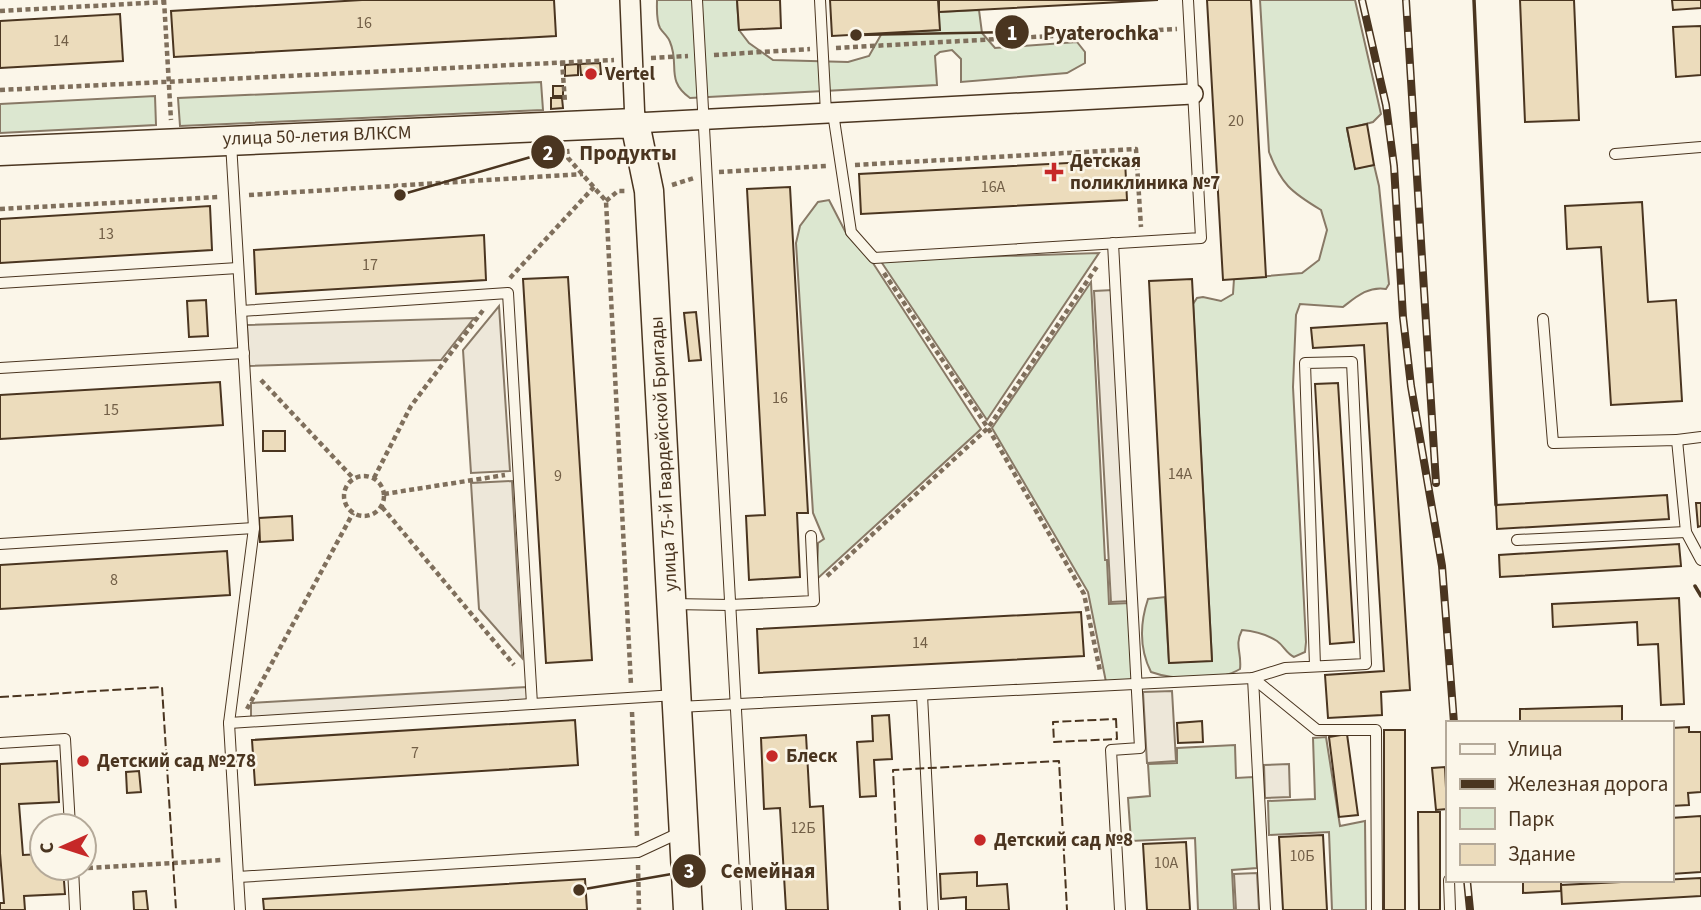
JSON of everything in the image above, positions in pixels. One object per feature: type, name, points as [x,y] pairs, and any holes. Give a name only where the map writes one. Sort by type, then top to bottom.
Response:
[{"type":"main road","name":"улица 50-летия ВЛКСМ","points":[[0,151],[635,123]]},
{"type":"main road","name":"улица 75-й Гвардейской Бригады","points":[[635,123],[649,191],[688,910]]},
{"type":"street","name":"улица 75-й Гвардейской Бригады","points":[[631,0],[635,123]]},
{"type":"street","points":[[635,123],[1193,94]]},
{"type":"lane","points":[[697,0],[747,910]]},
{"type":"lane","points":[[820,0],[830,113],[841,165],[850,232],[874,258],[1201,239],[1188,0]]},
{"type":"lane","points":[[231,139],[254,528],[235,722],[240,910]]},
{"type":"lane","points":[[1615,154],[1701,148]]},
{"type":"lane","points":[[1113,243],[1140,748],[1111,750],[1120,910]]},
{"type":"lane","points":[[0,283],[238,268]]},
{"type":"lane","points":[[241,311],[508,293],[532,704]]},
{"type":"lane","points":[[1543,320],[1553,443],[1701,437]]},
{"type":"lane","points":[[0,368],[244,358]]},
{"type":"lane","points":[[235,722],[632,698],[736,704],[1102,686],[1253,678],[1285,668],[1366,664],[1352,362],[1305,363],[1315,666]]},
{"type":"lane","points":[[1676,440],[1686,532],[1701,560]]},
{"type":"lane","points":[[0,544],[254,528]]},
{"type":"lane","points":[[1517,541],[1686,532]]},
{"type":"lane","points":[[672,604],[730,605],[814,601],[811,536]]},
{"type":"lane","points":[[1253,678],[1265,910]]},
{"type":"lane","points":[[1253,678],[1317,730],[1376,730],[1377,910]]},
{"type":"lane","points":[[922,695],[933,910]]},
{"type":"lane","points":[[0,743],[65,739],[69,812]]},
{"type":"lane","points":[[238,877],[638,852],[684,831]]},
{"type":"lane","points":[[74,882],[75,910]]},
{"type":"lane","points":[[1449,882],[1450,910]]},
{"type":"path","points":[[0,11],[164,1],[173,142]]},
{"type":"path","points":[[0,90],[1190,29]]},
{"type":"path","points":[[562,61],[566,126]]},
{"type":"path","points":[[649,191],[660,190],[707,173],[1136,149],[1141,242]]},
{"type":"path","points":[[574,164],[606,201],[632,698],[639,910]]},
{"type":"path","points":[[0,209],[583,174]]},
{"type":"path","points":[[374,478],[411,406],[495,294],[594,187]]},
{"type":"path","points":[[814,588],[988,428],[1113,243]]},
{"type":"path","points":[[874,258],[988,428],[1084,594],[1102,686]]},
{"type":"path","points":[[244,358],[354,479]]},
{"type":"path","points":[[384,494],[518,473]]},
{"type":"path","points":[[368,476],[379,482],[384,494],[382,507],[378,512],[366,516],[353,513],[344,496],[349,483],[354,479],[368,476]]},
{"type":"path","points":[[382,507],[531,686]]},
{"type":"path","points":[[235,722],[353,513]]},
{"type":"path","points":[[98,867],[237,859]]},
{"type":"green space","points":[[657,0],[737,0],[739,30],[749,43],[773,60],[848,62],[869,56],[882,33],[939,30],[939,12],[979,10],[982,33],[995,48],[1077,42],[1085,52],[1085,63],[1067,73],[961,82],[961,59],[952,50],[940,52],[935,56],[937,85],[690,98],[682,91],[675,78],[673,50],[658,22]]},
{"type":"green space","points":[[1260,0],[1355,0],[1381,114],[1373,122],[1347,129],[1355,168],[1374,165],[1379,186],[1389,284],[1386,289],[1363,293],[1343,307],[1300,304],[1296,315],[1293,387],[1305,652],[1294,657],[1273,639],[1260,633],[1242,630],[1238,645],[1240,669],[1208,678],[1171,677],[1151,672],[1144,654],[1142,626],[1148,599],[1165,597],[1169,663],[1212,660],[1193,304],[1197,298],[1221,301],[1233,294],[1234,279],[1302,273],[1319,260],[1327,230],[1321,210],[1288,186],[1269,152]]},
{"type":"green space","points":[[541,82],[543,110],[180,126],[178,98]]},
{"type":"green space","points":[[155,96],[156,125],[0,133],[0,104]]},
{"type":"green space","points":[[829,200],[847,235],[871,260],[981,429],[817,579],[818,543],[824,539],[813,513],[796,243],[800,226],[818,202]]},
{"type":"green space","points":[[1099,253],[987,420],[880,260]]},
{"type":"green space","points":[[1091,282],[1109,604],[1130,603],[1134,681],[1106,682],[1088,592],[992,428]]},
{"type":"green space","points":[[1326,737],[1340,826],[1365,821],[1366,910],[1332,910],[1329,832],[1269,835],[1268,801],[1315,799],[1313,738]]},
{"type":"green space","points":[[1235,745],[1236,778],[1253,777],[1257,868],[1232,870],[1234,910],[1198,910],[1195,838],[1131,841],[1128,798],[1150,796],[1148,764],[1177,763],[1177,748]]},
{"type":"shaded area","points":[[1113,290],[1130,601],[1111,602],[1094,291]]},
{"type":"shaded area","points":[[499,306],[510,471],[471,473],[463,350]]},
{"type":"shaded area","points":[[474,318],[441,360],[249,366],[247,325]]},
{"type":"shaded area","points":[[512,481],[522,658],[479,609],[471,483]]},
{"type":"shaded area","points":[[527,687],[528,701],[251,718],[251,703]]},
{"type":"shaded area","points":[[1172,691],[1176,761],[1147,763],[1143,692]]},
{"type":"shaded area","points":[[1289,764],[1290,797],[1265,798],[1264,765]]},
{"type":"shaded area","points":[[1257,873],[1259,910],[1236,910],[1234,874]]},
{"type":"building","points":[[362,0],[554,0],[556,36],[174,57],[171,11]]},
{"type":"building","points":[[737,0],[780,0],[781,28],[739,30]]},
{"type":"building","points":[[830,0],[938,0],[940,30],[832,36]]},
{"type":"building","points":[[939,0],[1158,0],[939,12]]},
{"type":"building","points":[[1207,0],[1251,0],[1266,277],[1223,280]]},
{"type":"building","points":[[1520,0],[1574,0],[1579,120],[1525,122]]},
{"type":"building","points":[[1672,0],[1701,0],[1701,8],[1673,10]]},
{"type":"building","points":[[120,14],[123,61],[0,68],[0,21]]},
{"type":"building","points":[[1701,26],[1701,75],[1676,77],[1673,27]]},
{"type":"building","points":[[600,63],[601,74],[581,75],[580,64]]},
{"type":"building","points":[[578,64],[578,75],[565,76],[565,65]]},
{"type":"building","points":[[553,86],[563,86],[563,96],[553,96]]},
{"type":"building","points":[[551,98],[562,98],[563,108],[551,109]]},
{"type":"building","points":[[1367,124],[1374,165],[1355,169],[1347,128]]},
{"type":"building","points":[[1125,160],[1127,200],[861,214],[859,174]]},
{"type":"building","points":[[790,187],[808,513],[797,513],[800,577],[749,580],[746,516],[765,515],[747,189]]},
{"type":"building","points":[[1642,202],[1648,302],[1676,300],[1682,401],[1611,405],[1601,247],[1567,249],[1565,206]]},
{"type":"building","points":[[210,206],[212,250],[0,263],[0,219]]},
{"type":"building","points":[[484,235],[486,280],[256,294],[254,250]]},
{"type":"building","points":[[568,277],[592,660],[546,663],[523,279]]},
{"type":"building","points":[[1192,279],[1212,661],[1169,663],[1149,281]]},
{"type":"building","points":[[206,300],[208,336],[189,337],[187,301]]},
{"type":"building","points":[[696,312],[701,360],[689,361],[684,313]]},
{"type":"building","points":[[1387,323],[1410,690],[1381,692],[1382,715],[1328,718],[1325,675],[1384,671],[1364,345],[1313,348],[1311,328]]},
{"type":"building","points":[[220,382],[223,425],[0,439],[0,395]]},
{"type":"building","points":[[1338,383],[1354,642],[1330,644],[1315,384]]},
{"type":"building","points":[[263,431],[285,431],[285,451],[263,451]]},
{"type":"building","points":[[1667,495],[1669,519],[1497,529],[1496,505]]},
{"type":"building","points":[[1696,503],[1701,503],[1701,526],[1698,527]]},
{"type":"building","points":[[292,516],[293,540],[260,542],[259,518]]},
{"type":"building","points":[[1679,544],[1681,566],[1500,577],[1499,555]]},
{"type":"building","points":[[227,551],[230,595],[0,609],[0,565]]},
{"type":"building","points":[[1679,598],[1684,704],[1661,705],[1658,644],[1638,645],[1637,622],[1553,627],[1552,604]]},
{"type":"building","points":[[1081,612],[1084,656],[759,673],[757,629]]},
{"type":"building","points":[[1622,706],[1622,721],[1520,721],[1520,709]]},
{"type":"building","points":[[889,715],[892,759],[874,760],[876,796],[860,797],[857,742],[873,741],[872,716]]},
{"type":"building","points":[[575,720],[578,765],[255,785],[252,740]]},
{"type":"building","points":[[1202,721],[1203,742],[1178,743],[1177,723]]},
{"type":"building","points":[[1689,727],[1689,732],[1701,732],[1701,792],[1688,793],[1689,805],[1673,806],[1673,728]]},
{"type":"building","points":[[1384,730],[1405,730],[1405,910],[1384,910]]},
{"type":"building","points":[[1347,734],[1358,815],[1339,817],[1329,737]]},
{"type":"building","points":[[806,735],[810,807],[823,806],[828,910],[786,910],[780,808],[764,809],[761,738]]},
{"type":"building","points":[[57,761],[59,802],[19,804],[23,855],[28,855],[28,882],[64,882],[65,894],[24,896],[25,910],[0,910],[0,903],[4,903],[0,853],[0,764]]},
{"type":"building","points":[[1445,767],[1446,809],[1436,810],[1432,768]]},
{"type":"building","points":[[139,771],[141,792],[127,793],[126,772]]},
{"type":"building","points":[[1418,812],[1440,812],[1440,910],[1419,910]]},
{"type":"building","points":[[1701,816],[1701,872],[1673,874],[1673,818]]},
{"type":"building","points":[[1323,835],[1327,910],[1283,910],[1279,837]]},
{"type":"building","points":[[1186,842],[1190,910],[1147,910],[1143,844]]},
{"type":"building","points":[[977,872],[977,886],[1007,884],[1009,910],[966,910],[966,897],[941,899],[940,874]]},
{"type":"building","points":[[1701,878],[1701,896],[1562,904],[1561,885],[1673,882],[1673,879]]},
{"type":"building","points":[[585,879],[587,910],[264,910],[263,899]]},
{"type":"building","points":[[1523,882],[1561,882],[1561,891],[1523,893]]},
{"type":"building","points":[[146,891],[148,910],[134,910],[133,892]]},
{"type":"railway","points":[[1362,0],[1386,105],[1394,166],[1403,317],[1411,386],[1442,566],[1454,721]]},
{"type":"railway","points":[[1406,0],[1436,483]]},
{"type":"railway","points":[[1467,882],[1470,910]]},
{"type":"fence","points":[[0,697],[162,687],[176,910]]},
{"type":"fence","points":[[1116,719],[1117,739],[1054,742],[1053,722],[1116,719]]},
{"type":"fence","points":[[900,910],[893,770],[1059,761],[1067,910]]},
{"type":"wall","points":[[1474,0],[1496,505]]},
{"type":"wall","points":[[1695,586],[1701,596]]},
{"type":"place","name":"Pyaterochka","points":[[856,35]]},
{"type":"place","name":"Vertel","points":[[591,74]]},
{"type":"place","name":"Детская поликлиника №7","points":[[1054,172]]},
{"type":"place","name":"Продукты","points":[[400,195]]},
{"type":"place","name":"Блеск","points":[[772,756]]},
{"type":"place","name":"Детский сад №278","points":[[83,761]]},
{"type":"place","name":"Детский сад №8","points":[[980,840]]},
{"type":"place","name":"Семейная","points":[[579,890]]}]
